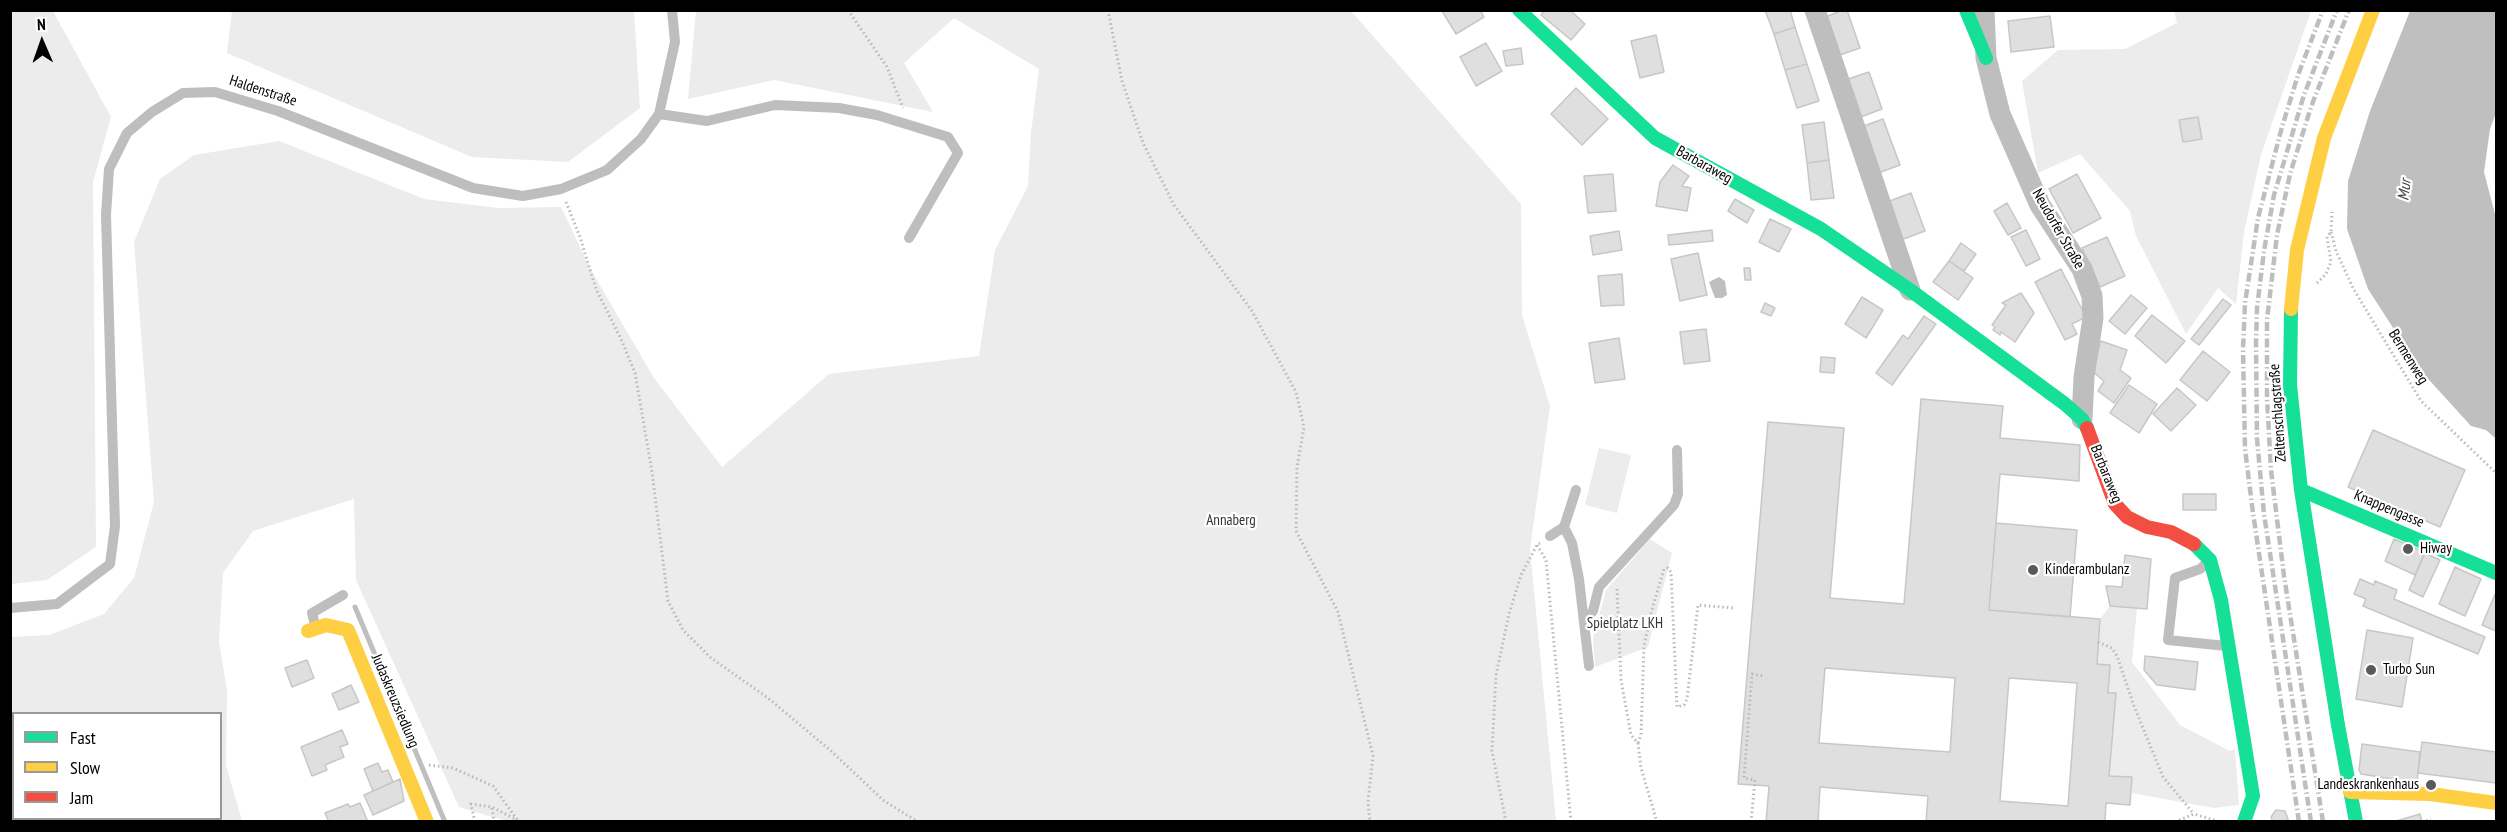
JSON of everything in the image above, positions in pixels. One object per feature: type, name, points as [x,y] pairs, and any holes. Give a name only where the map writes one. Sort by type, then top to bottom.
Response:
[{"type":"street","name":"Barbaraweg","points":[[1519,10],[1655,138],[1821,229],[1910,290],[2082,418],[2091,436],[2115,504],[2127,517],[2147,527],[2171,532],[2191,541],[2210,560]]},
{"type":"street","points":[[1815,10],[1910,290]]},
{"type":"street","points":[[1966,10],[1986,58]]},
{"type":"street","name":"Neudorfer Straße","points":[[1984,10],[1986,58],[2004,124],[2040,205],[2082,269],[2092,296],[2093,318],[2084,377],[2082,418]]},
{"type":"street","name":"Zeltenschlagstraße","points":[[2356,822],[2301,490],[2290,385],[2291,306],[2297,250],[2324,138],[2373,10]]},
{"type":"street","name":"Knappengasse","points":[[2301,490],[2496,573]]},
{"type":"street","points":[[2210,560],[2221,600],[2249,761],[2253,796],[2244,822]]},
{"type":"street","name":"Judaskreuzsiedlung","points":[[312,630],[326,625],[348,630],[428,822]]},
{"type":"street","points":[[2350,792],[2430,794],[2496,803]]},
{"type":"lane","name":"Haldenstraße","points":[[10,608],[57,604],[110,564],[115,526],[106,215],[110,169],[127,133],[152,112],[183,93],[216,92],[279,111],[473,188],[523,196],[561,189],[607,170],[641,139],[659,114],[675,42],[672,10]]},
{"type":"lane","points":[[659,114],[706,121],[775,105],[839,108],[909,124],[948,137],[958,153],[909,238]]},
{"type":"lane","points":[[1586,621],[1593,611],[1599,587],[1674,505],[1678,494],[1677,450]]},
{"type":"lane","points":[[1550,536],[1564,527],[1576,490]]},
{"type":"lane","points":[[1564,527],[1572,543],[1586,621],[1589,666]]},
{"type":"lane","points":[[2210,560],[2200,568],[2175,578],[2168,640],[2228,646]]},
{"type":"lane","points":[[312,630],[312,614],[343,595]]},
{"type":"path","points":[[848,10],[887,67],[909,124]]},
{"type":"path","points":[[1108,10],[1122,81],[1143,143],[1174,205],[1252,311],[1296,392],[1304,427],[1297,467],[1296,531],[1338,612],[1373,756],[1368,802],[1370,822]]},
{"type":"path","points":[[561,189],[580,237],[596,289],[635,372],[652,472],[668,601],[683,630],[711,658],[768,698],[830,750],[883,800],[918,822]]},
{"type":"path","name":"Bermenweg","points":[[2331,232],[2336,251],[2353,288],[2421,401],[2496,473]]},
{"type":"path","points":[[1506,822],[1492,751],[1496,675],[1509,614],[1521,574],[1537,545],[1550,536]]},
{"type":"path","points":[[1537,545],[1546,560],[1572,822]]},
{"type":"path","points":[[1657,822],[1641,768],[1638,743],[1641,735],[1644,646],[1664,569],[1668,568],[1671,572],[1677,707],[1684,705],[1687,699],[1698,605],[1733,608]]},
{"type":"path","points":[[1614,569],[1619,603],[1621,680],[1631,735],[1638,743]]},
{"type":"path","points":[[2098,642],[2112,648],[2117,656],[2134,706],[2163,777],[2194,814]]},
{"type":"path","points":[[1751,822],[1755,780],[1744,778],[1752,674],[1764,676]]},
{"type":"path","points":[[424,764],[453,768],[493,786],[519,822],[492,807],[471,804],[475,822]]},
{"type":"path","points":[[492,807],[494,822]]},
{"type":"path","points":[[2175,822],[2194,814],[2221,822]]},
{"type":"path","points":[[2203,822],[2205,816]]},
{"type":"path","points":[[2422,822],[2433,818]]},
{"type":"green space","points":[[10,11],[53,11],[111,117],[93,182],[96,547],[47,580],[11,584]]},
{"type":"green space","points":[[232,11],[634,11],[640,108],[568,162],[472,157],[227,53]]},
{"type":"green space","name":"Annaberg","points":[[696,11],[1351,11],[1521,204],[1522,315],[1550,406],[1530,549],[1556,821],[506,821],[459,807],[356,580],[354,499],[253,531],[223,573],[219,641],[227,691],[226,765],[242,821],[11,821],[11,637],[49,635],[104,614],[134,578],[154,502],[134,242],[160,179],[194,155],[279,141],[424,199],[498,208],[561,207],[591,270],[654,378],[722,467],[829,374],[979,356],[995,250],[1028,186],[1031,133],[1039,69],[954,18],[904,63],[933,112],[774,80],[688,99]]},
{"type":"green space","points":[[2174,11],[2311,11],[2261,155],[2244,232],[2236,304],[2218,288],[2186,334],[2136,236],[2130,211],[2080,154],[2038,173],[2022,81],[2058,50],[2125,49],[2177,23]]},
{"type":"green space","points":[[1599,448],[1631,455],[1617,513],[1585,505]]},
{"type":"green space","name":"Spielplatz LKH","points":[[1650,539],[1672,553],[1648,647],[1595,667],[1593,638],[1606,590]]},
{"type":"green space","points":[[2110,606],[2137,608],[2132,662],[2180,725],[2230,751],[2235,749],[2239,805],[2214,808],[2132,793],[2132,778],[2109,776],[2116,694],[2108,693],[2110,665],[2097,664],[2100,619]]},
{"type":"water","name":"Mur","points":[[2410,11],[2496,11],[2496,113],[2490,129],[2484,172],[2496,218],[2496,439],[2486,430],[2471,426],[2421,371],[2368,289],[2347,229],[2348,181],[2370,111]]},
{"type":"water","points":[[1719,277],[1725,281],[1727,295],[1715,298],[1709,282]]},
{"type":"building","points":[[1480,10],[1484,17],[1456,34],[1442,11]]},
{"type":"building","points":[[1545,10],[1570,10],[1585,24],[1571,40],[1541,15]]},
{"type":"building","points":[[1765,10],[1790,10],[1795,27],[1774,34]]},
{"type":"building","points":[[1847,10],[1860,48],[1837,56],[1823,18]]},
{"type":"building","points":[[2050,16],[2054,47],[2011,52],[2008,21]]},
{"type":"building","points":[[1795,27],[1807,64],[1785,70],[1774,34]]},
{"type":"building","points":[[1656,35],[1664,72],[1640,78],[1631,41]]},
{"type":"building","points":[[1486,43],[1502,71],[1476,86],[1460,57]]},
{"type":"building","points":[[1521,48],[1523,64],[1506,66],[1503,51]]},
{"type":"building","points":[[1807,64],[1819,101],[1797,108],[1785,70]]},
{"type":"building","points":[[1869,72],[1882,109],[1858,118],[1845,80]]},
{"type":"building","points":[[1576,88],[1608,119],[1582,145],[1551,114]]},
{"type":"building","points":[[2198,117],[2202,139],[2183,142],[2179,120]]},
{"type":"building","points":[[1883,119],[1900,165],[1878,173],[1861,127]]},
{"type":"building","points":[[1824,122],[1829,160],[1807,163],[1802,125]]},
{"type":"building","points":[[1829,160],[1834,198],[1811,200],[1807,163]]},
{"type":"building","points":[[1673,165],[1689,176],[1682,186],[1691,188],[1687,211],[1656,206],[1660,182]]},
{"type":"building","points":[[1613,174],[1616,211],[1588,213],[1584,176]]},
{"type":"building","points":[[2077,174],[2101,218],[2073,233],[2049,189]]},
{"type":"building","points":[[1911,193],[1925,231],[1901,240],[1887,202]]},
{"type":"building","points":[[1735,199],[1754,210],[1747,223],[1728,211]]},
{"type":"building","points":[[2007,203],[2021,228],[2008,235],[1994,211]]},
{"type":"building","points":[[1770,219],[1791,229],[1779,252],[1759,242]]},
{"type":"building","points":[[1712,230],[1713,241],[1669,245],[1668,235]]},
{"type":"building","points":[[2026,230],[2040,259],[2026,266],[2011,237]]},
{"type":"building","points":[[1619,231],[1622,250],[1593,255],[1590,236]]},
{"type":"building","points":[[2107,237],[2125,276],[2100,287],[2082,248]]},
{"type":"building","points":[[1961,243],[1976,254],[1964,271],[1949,261]]},
{"type":"building","points":[[1698,253],[1707,295],[1680,301],[1671,259]]},
{"type":"building","points":[[1949,261],[1973,278],[1958,300],[1933,282]]},
{"type":"building","points":[[1744,268],[1750,268],[1751,280],[1745,280]]},
{"type":"building","points":[[2061,269],[2086,317],[2072,324],[2077,334],[2065,340],[2035,282]]},
{"type":"building","points":[[1622,274],[1624,305],[1601,306],[1598,276]]},
{"type":"building","points":[[2021,293],[2034,313],[2015,342],[2001,332],[2000,335],[1993,330],[1995,327],[1992,325],[2006,305],[2002,303]]},
{"type":"building","points":[[2131,295],[2147,308],[2125,334],[2109,321]]},
{"type":"building","points":[[1862,297],[1883,310],[1866,338],[1845,324]]},
{"type":"building","points":[[2223,299],[2231,305],[2199,345],[2191,339]]},
{"type":"building","points":[[1765,303],[1775,308],[1771,316],[1761,312]]},
{"type":"building","points":[[2152,315],[2185,341],[2166,363],[2135,336]]},
{"type":"building","points":[[1924,316],[1936,324],[1892,385],[1876,373],[1903,335],[1908,339]]},
{"type":"building","points":[[1706,329],[1710,361],[1684,364],[1680,332]]},
{"type":"building","points":[[1619,338],[1625,379],[1595,383],[1589,343]]},
{"type":"building","points":[[2101,341],[2127,350],[2120,370],[2131,378],[2114,403],[2098,391],[2104,381],[2092,371]]},
{"type":"building","points":[[2203,351],[2230,372],[2207,401],[2180,380]]},
{"type":"building","points":[[1821,357],[1835,358],[1834,373],[1820,372]]},
{"type":"building","points":[[2129,385],[2157,404],[2139,433],[2110,413]]},
{"type":"building","points":[[2177,388],[2196,405],[2171,431],[2153,414]]},
{"type":"building","points":[[1921,399],[2003,406],[2000,438],[2080,445],[2079,481],[2000,474],[1989,610],[2100,619],[2097,664],[2110,665],[2108,693],[2116,693],[2109,776],[2132,777],[2130,805],[2106,803],[2105,822],[1926,822],[1928,796],[1820,787],[1818,822],[1766,822],[1769,786],[1738,784],[1768,422],[1844,428],[1830,598],[1904,604]],"holes":[[[1825,668],[1955,678],[1950,752],[1819,743]],[[2009,678],[2077,683],[2068,806],[2000,801]]]},
{"type":"building","points":[[2373,430],[2465,470],[2440,527],[2348,487]]},
{"type":"building","points":[[2183,494],[2216,494],[2216,510],[2183,510]]},
{"type":"building","name":"Kinderambulanz","points":[[1996,523],[2077,530],[2070,617],[1989,610]]},
{"type":"building","points":[[2394,539],[2425,552],[2415,575],[2385,561]]},
{"type":"building","points":[[2425,553],[2440,560],[2423,597],[2409,590]]},
{"type":"building","points":[[2125,555],[2151,559],[2147,609],[2110,606],[2106,586],[2122,587]]},
{"type":"building","points":[[2455,567],[2481,579],[2465,616],[2439,604]]},
{"type":"building","points":[[2360,579],[2374,585],[2375,581],[2397,590],[2394,599],[2485,637],[2478,654],[2363,606],[2366,599],[2354,594]]},
{"type":"building","points":[[2496,592],[2496,631],[2482,625]]},
{"type":"building","points":[[2367,630],[2413,638],[2402,707],[2356,699]]},
{"type":"building","points":[[2145,656],[2198,662],[2195,690],[2157,685],[2144,670]]},
{"type":"building","points":[[307,660],[314,678],[292,687],[285,668]]},
{"type":"building","points":[[351,685],[359,702],[339,710],[332,694]]},
{"type":"building","points":[[342,730],[348,744],[340,747],[344,757],[325,765],[327,770],[312,776],[301,747]]},
{"type":"building","points":[[2422,742],[2496,752],[2496,783],[2418,773]]},
{"type":"building","points":[[2362,744],[2420,752],[2417,783],[2361,774],[2359,770]]},
{"type":"building","points":[[378,763],[382,772],[388,770],[393,782],[373,791],[364,769]]},
{"type":"building","points":[[400,779],[404,801],[373,815],[364,795]]},
{"type":"building","points":[[360,803],[368,822],[329,822],[325,813],[348,804],[350,807]]},
{"type":"building","points":[[2276,810],[2285,811],[2288,819],[2286,822],[2273,822],[2271,817]]},
{"type":"building","points":[[2420,814],[2422,822],[2393,822]]},
{"type":"waterway","points":[[355,607],[445,822]]},
{"type":"railway","points":[[2299,822],[2245,449],[2243,350],[2245,303],[2258,218],[2298,75],[2323,10]]},
{"type":"railway","points":[[2311,822],[2264,514],[2257,439],[2257,308],[2274,195],[2304,95],[2337,10]]},
{"type":"railway","points":[[2323,822],[2284,576],[2271,470],[2267,398],[2267,320],[2277,235],[2290,174],[2311,107],[2349,10]]},
{"type":"traffic: fast","points":[[1519,10],[1655,138],[1821,229],[1910,290],[2065,404],[2082,419],[2087,428]]},
{"type":"traffic: fast","points":[[1966,10],[1986,58]]},
{"type":"traffic: fast","points":[[2291,309],[2290,385],[2301,490],[2338,725],[2356,822]]},
{"type":"traffic: fast","points":[[2301,490],[2496,573]]},
{"type":"traffic: fast","points":[[2194,544],[2210,560],[2221,600],[2253,796],[2244,822]]},
{"type":"traffic: slow","points":[[2291,309],[2297,250],[2324,138],[2373,10]]},
{"type":"traffic: slow","points":[[308,631],[326,625],[348,630],[427,822]]},
{"type":"traffic: slow","points":[[2350,792],[2430,794],[2496,803]]},
{"type":"traffic: jam","points":[[2087,428],[2115,504],[2127,517],[2147,527],[2171,532],[2194,544]]},
{"type":"place","name":"Hiway","points":[[2408,549]]},
{"type":"place","name":"Kinderambulanz","points":[[2033,570]]},
{"type":"place","name":"Turbo Sun","points":[[2371,670]]},
{"type":"place","name":"Landeskrankenhaus","points":[[2431,785]]}]
